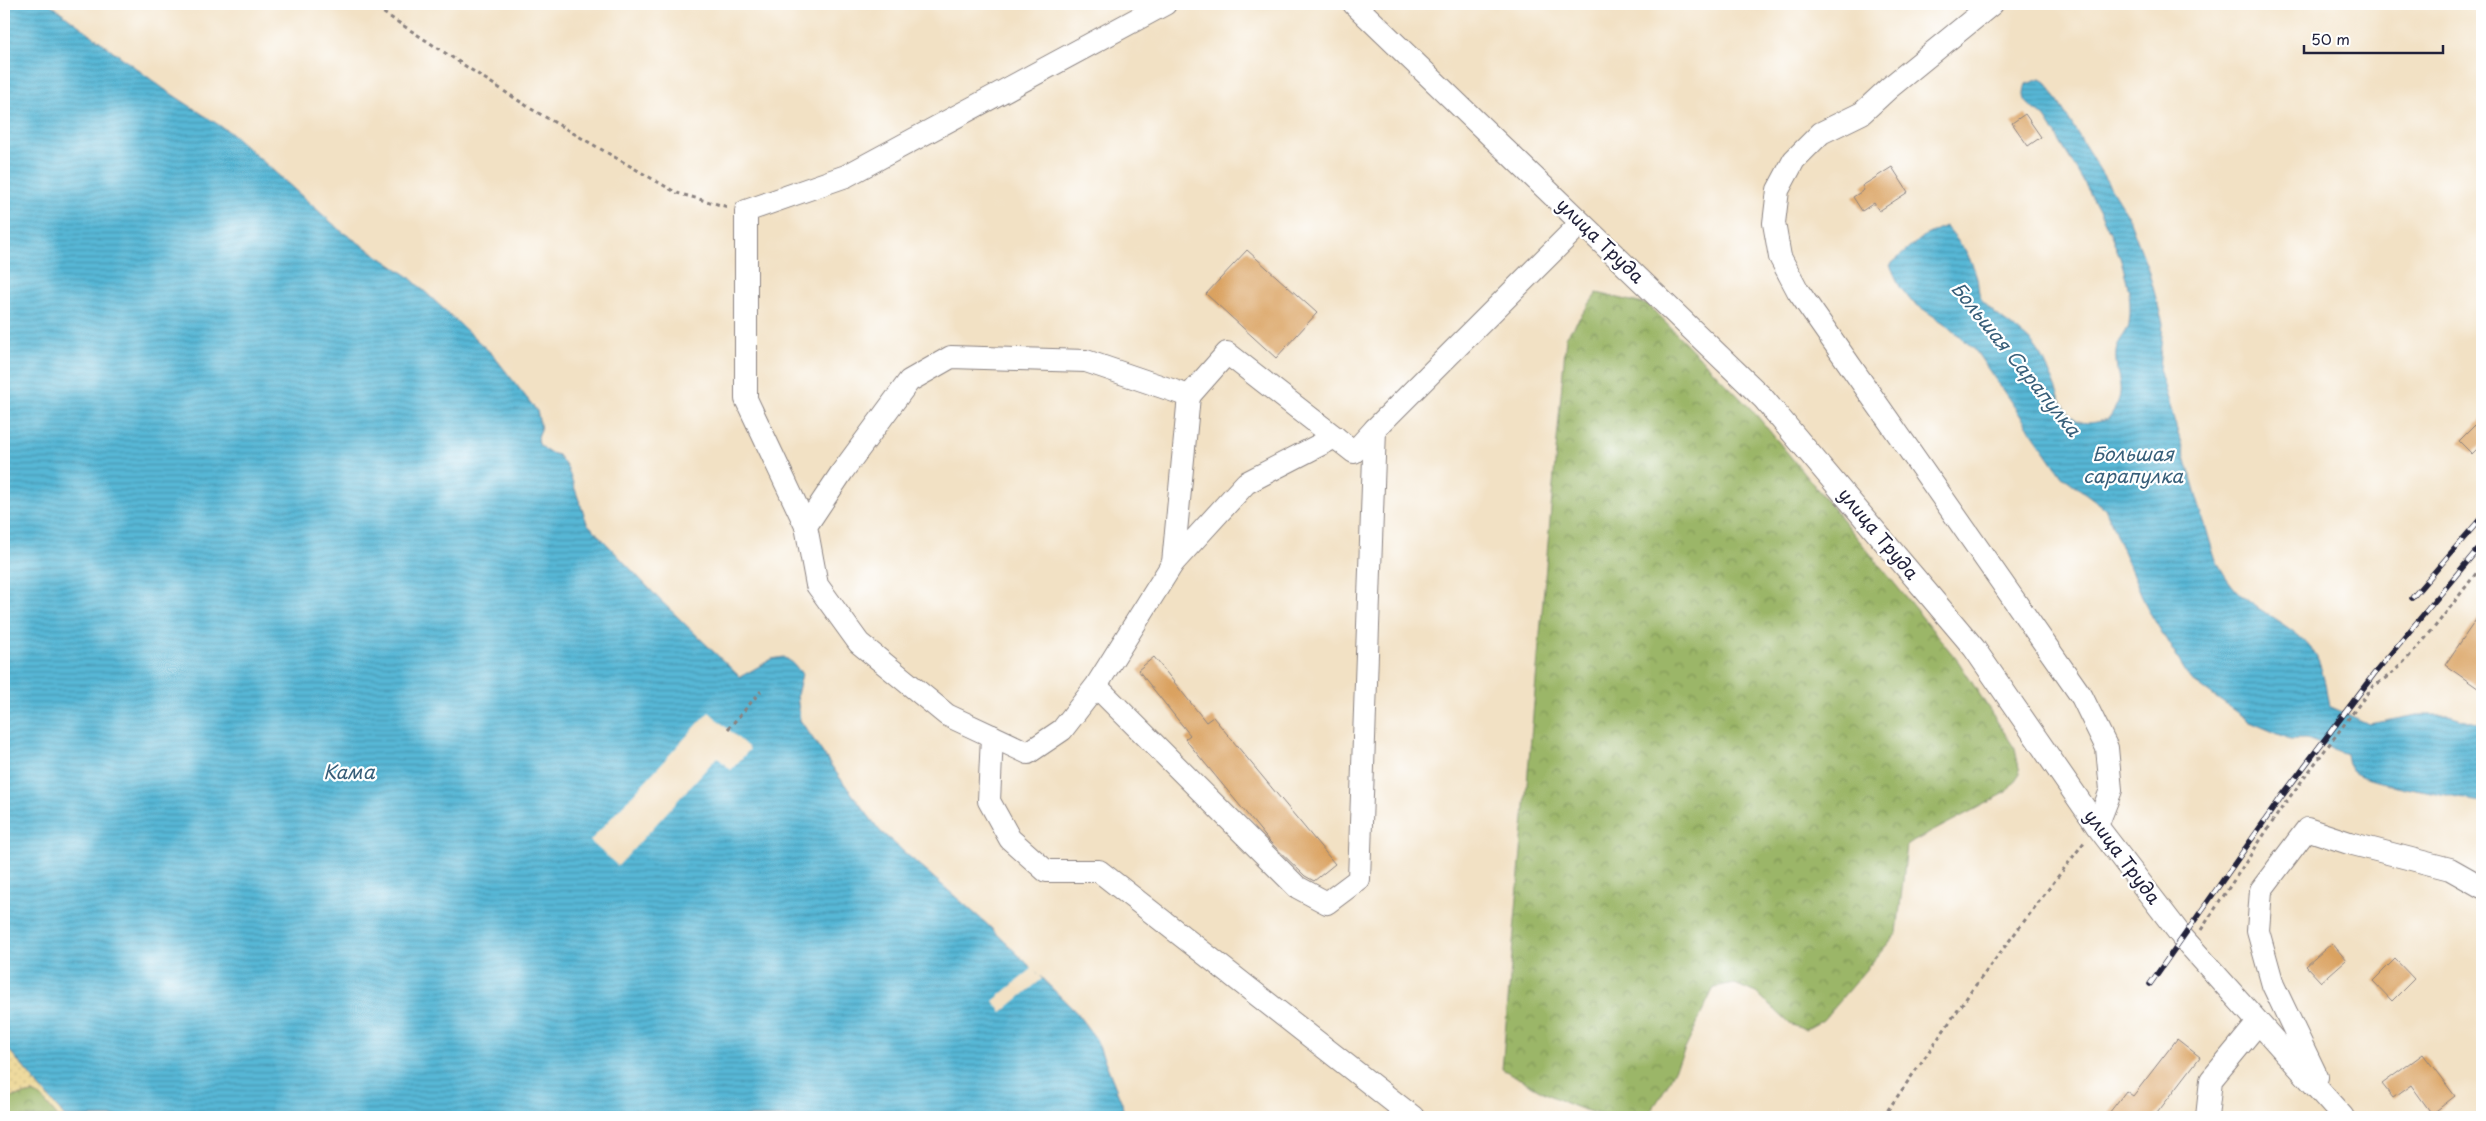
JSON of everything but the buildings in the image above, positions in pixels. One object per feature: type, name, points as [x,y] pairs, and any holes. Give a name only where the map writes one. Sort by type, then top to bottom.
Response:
[{"type":"street","points":[[1165,4],[846,176],[746,211],[746,399],[806,526],[818,585],[859,643],[947,715],[1028,753],[1062,730],[1096,686],[1173,564],[1246,483],[1335,436]]},
{"type":"street","name":"улица Труда","points":[[1354,4],[1769,406],[1974,648],[2097,826],[2190,946],[2336,1109]]},
{"type":"street","points":[[1992,4],[1889,88],[1862,113],[1821,133],[1794,160],[1778,190],[1774,223],[1780,257],[1798,291],[2082,697],[2107,748],[2110,790],[2097,826]]},
{"type":"street","points":[[1173,564],[1189,396],[1227,353],[1354,452],[1581,223]]},
{"type":"street","points":[[806,526],[842,472],[909,381],[951,357],[1086,361],[1189,396]]},
{"type":"street","points":[[1096,686],[1297,887],[1327,903],[1359,879],[1375,429]]},
{"type":"street","points":[[992,736],[989,801],[1010,839],[1046,871],[1099,871],[1414,1117]]},
{"type":"street","points":[[2336,1109],[2273,986],[2258,931],[2261,890],[2307,829],[2349,843],[2450,869],[2482,887]]},
{"type":"street","points":[[2208,1117],[2211,1080],[2258,1023]]},
{"type":"path","points":[[370,4],[533,110],[677,193],[746,211]]},
{"type":"path","points":[[2190,946],[2302,780],[2374,686],[2387,679],[2436,624],[2482,566]]},
{"type":"path","points":[[728,729],[762,691]]},
{"type":"path","points":[[1883,1117],[1972,990],[2097,826]]},
{"type":"green space","points":[[1597,293],[1648,305],[1754,412],[1958,661],[2015,749],[2020,773],[2007,792],[1907,845],[1897,933],[1823,1020],[1805,1030],[1790,1024],[1758,994],[1735,984],[1714,988],[1662,1095],[1645,1116],[1638,1118],[1609,1116],[1577,1107],[1561,1101],[1502,1069],[1566,337]]},
{"type":"green space","points":[[33,1093],[41,1097],[58,1117],[4,1117],[4,1098]]},
{"type":"sand","points":[[4,1044],[65,1117],[58,1117],[41,1097],[33,1093],[4,1098]]},
{"type":"water","name":"Кама","points":[[4,4],[50,4],[164,89],[231,133],[341,231],[408,276],[493,355],[537,411],[541,429],[538,437],[539,444],[548,452],[558,455],[568,469],[587,523],[660,600],[740,677],[772,659],[784,657],[793,663],[802,674],[797,695],[800,720],[840,778],[880,831],[988,925],[1075,1011],[1096,1039],[1122,1103],[1124,1117],[65,1117],[4,1044]]},
{"type":"water","name":"Большая сарапулка","points":[[2041,79],[2046,82],[2128,216],[2147,266],[2163,323],[2159,369],[2214,555],[2224,574],[2246,599],[2291,630],[2310,648],[2317,658],[2321,670],[2329,706],[2369,724],[2417,715],[2449,715],[2482,725],[2482,802],[2414,790],[2361,776],[2351,770],[2346,754],[2307,739],[2290,739],[2250,722],[2190,679],[2147,608],[2105,508],[2062,476],[1975,350],[1948,326],[1911,301],[1900,287],[1890,265],[1922,237],[1945,226],[1971,261],[1982,300],[2035,347],[2045,362],[2069,414],[2083,422],[2092,423],[2108,419],[2119,400],[2120,392],[2116,351],[2129,324],[2130,303],[2126,280],[2120,256],[2087,188],[2046,119],[2026,102],[2024,92],[2026,84]]},
{"type":"pier","points":[[709,712],[750,749],[731,770],[717,757],[618,866],[590,841]]},
{"type":"pier","points":[[1033,968],[1042,979],[1002,1012],[993,1001]]},
{"type":"railway","points":[[2412,598],[2482,517]]},
{"type":"railway","points":[[2150,984],[2282,796],[2374,674],[2482,544]]},
{"type":"water label","name":"Большая Сарапулка","points":[[2016,359]]}]
